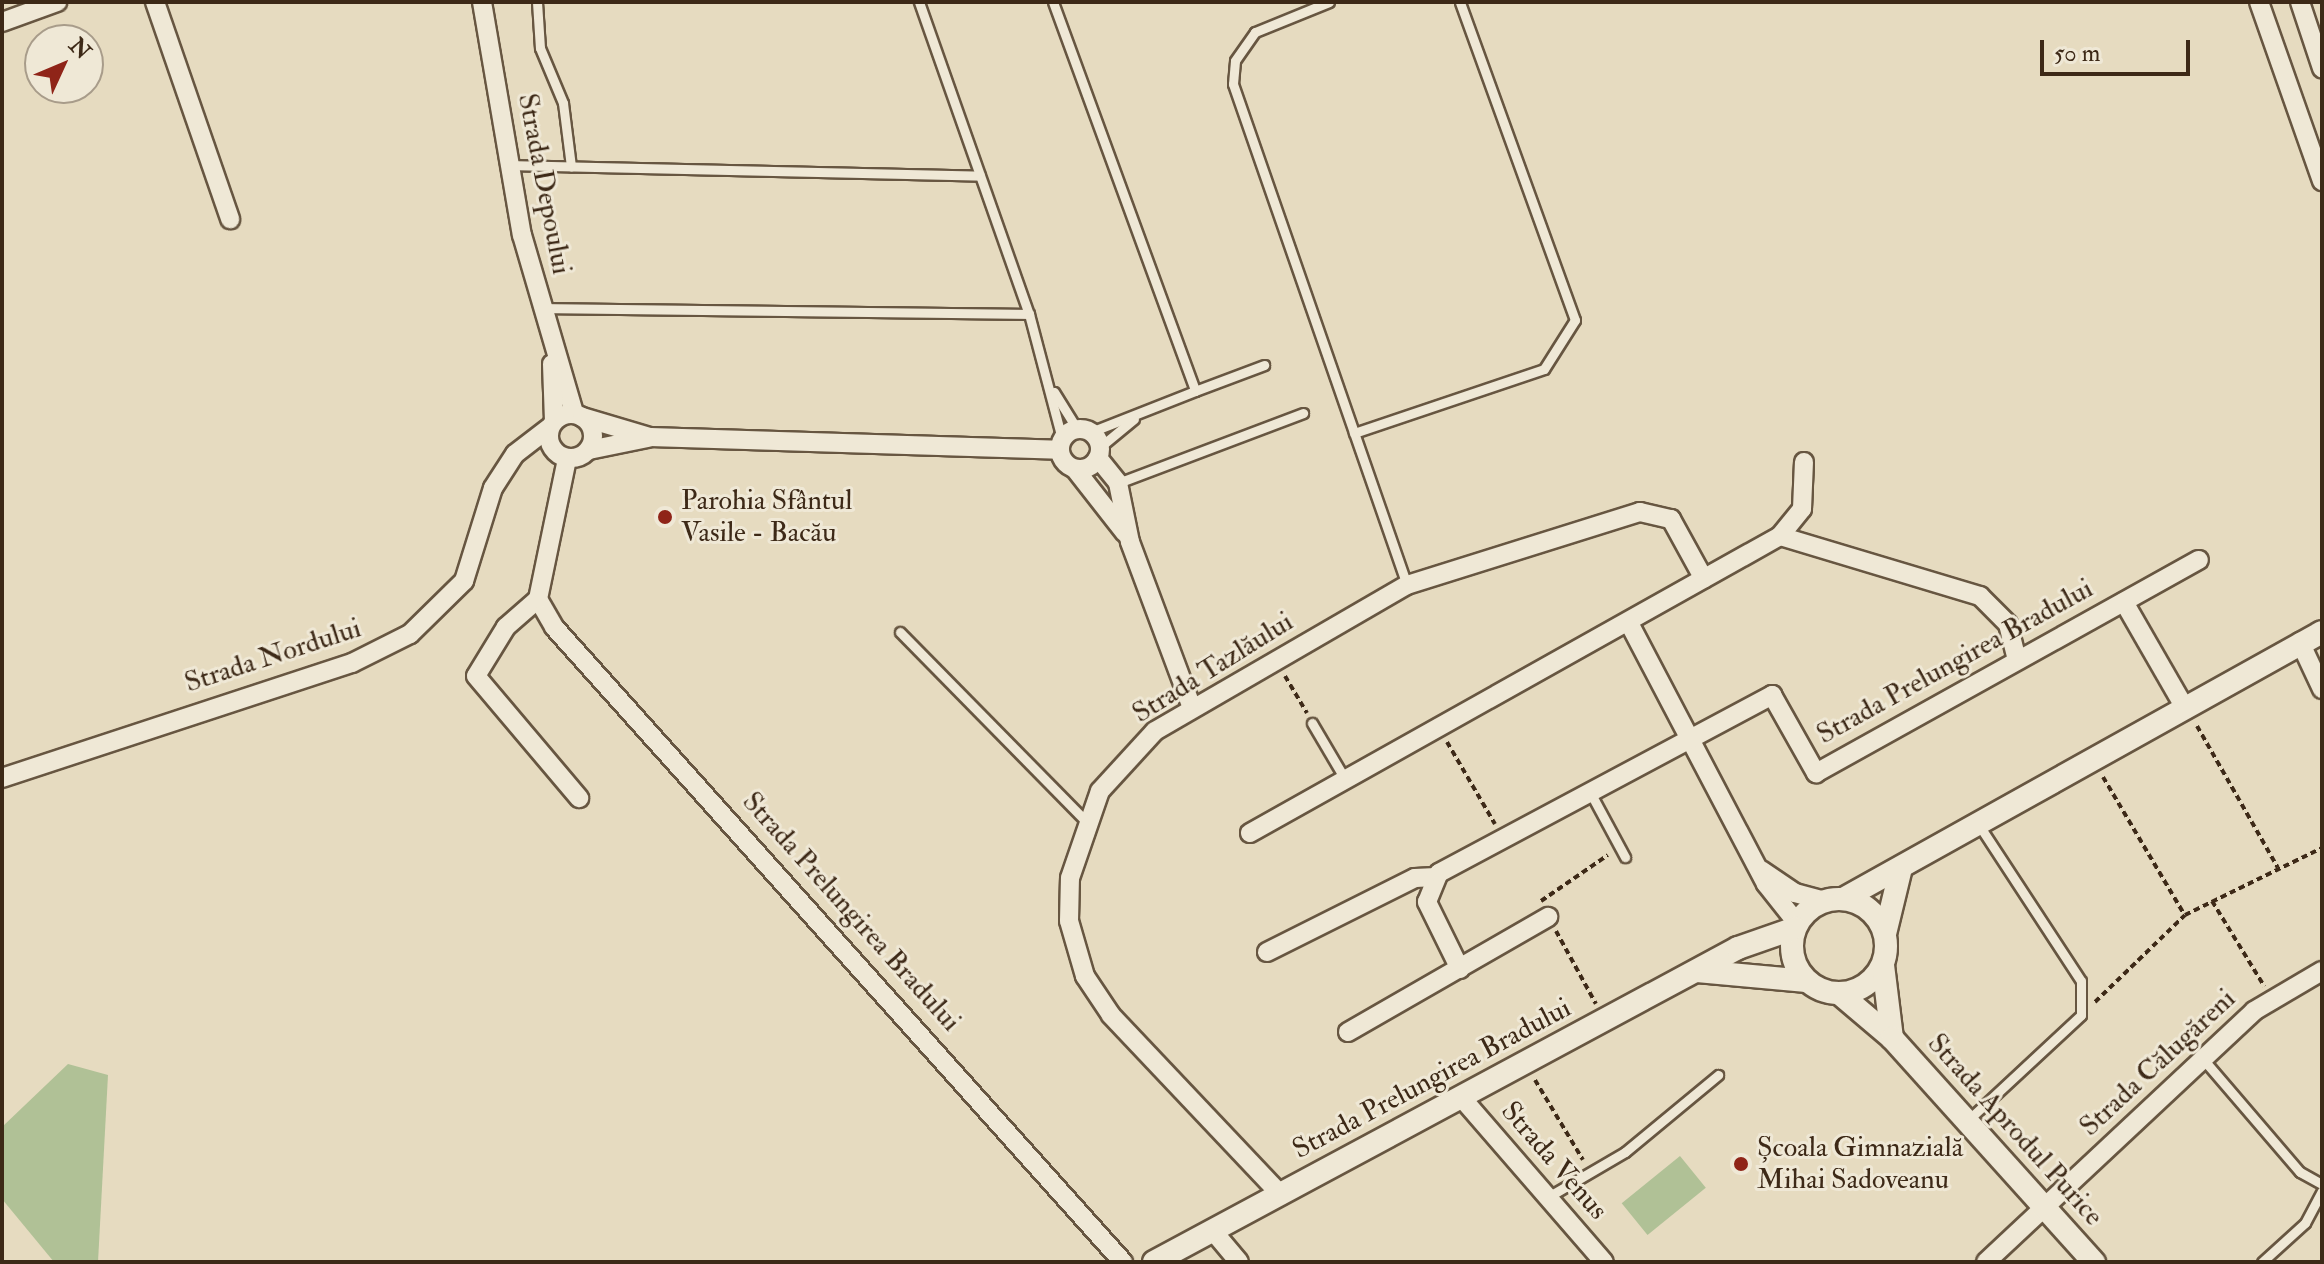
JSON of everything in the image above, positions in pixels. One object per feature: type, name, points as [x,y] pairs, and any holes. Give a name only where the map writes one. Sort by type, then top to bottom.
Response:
[{"type":"street","points":[[2,22],[57,2]]},
{"type":"street","points":[[155,2],[230,219]]},
{"type":"street","points":[[2259,2],[2322,181]]},
{"type":"street","points":[[2300,2],[2322,68]]},
{"type":"street","name":"Strada Depoului","points":[[485,8],[511,165],[552,357],[578,415]]},
{"type":"street","name":"Strada Depoului","points":[[552,357],[552,424]]},
{"type":"street","points":[[578,415],[593,432],[589,450]]},
{"type":"street","points":[[550,446],[552,424],[578,415],[650,437]]},
{"type":"street","name":"Strada Nordului","points":[[2,778],[352,663],[410,634],[464,581],[493,488],[512,462],[552,424]]},
{"type":"street","points":[[567,459],[589,450],[650,437],[1081,443],[1118,483],[1130,542],[1192,708]]},
{"type":"street","points":[[1081,443],[1075,469],[1130,542]]},
{"type":"street","points":[[1075,469],[1081,443]]},
{"type":"street","points":[[550,446],[567,459]]},
{"type":"street","points":[[512,462],[550,446]]},
{"type":"street","points":[[567,459],[538,599],[506,627],[476,676],[579,798]]},
{"type":"street","points":[[1250,833],[1438,726],[1629,623],[1786,531],[1807,492],[1804,462]]},
{"type":"street","name":"Strada Tazlăului","points":[[1281,1195],[1111,1015],[1085,976],[1069,921],[1070,878],[1085,820],[1121,763],[1192,708],[1407,585],[1640,512],[1671,519],[1704,579]]},
{"type":"street","points":[[1786,531],[1980,596],[2008,624],[2017,660]]},
{"type":"street","name":"Strada Prelungirea Bradului","points":[[1267,952],[1415,878],[1436,877],[1772,695],[1816,773],[2199,560]]},
{"type":"street","name":"Strada Prelungirea Bradului","points":[[538,599],[554,627],[1123,1262]]},
{"type":"street","points":[[2124,602],[2185,708]]},
{"type":"street","points":[[1629,623],[1759,869],[1796,926],[1793,956],[1807,981]]},
{"type":"street","points":[[1796,926],[1834,900],[1901,868],[1977,822],[2322,632]]},
{"type":"street","points":[[2300,642],[2322,689]]},
{"type":"street","points":[[1696,971],[1807,981],[1839,993],[1865,986],[1883,965],[1885,934],[1901,868]]},
{"type":"street","points":[[1759,869],[1795,893],[1870,910],[1885,934]]},
{"type":"street","points":[[1436,877],[1427,902],[1460,969]]},
{"type":"street","points":[[1348,1032],[1548,917]]},
{"type":"street","name":"Strada Prelungirea Bradului","points":[[1154,1262],[1696,971],[1796,926]]},
{"type":"street","name":"Strada Aprodul Purice","points":[[1883,965],[1892,1038]]},
{"type":"street","name":"Strada Călugăreni","points":[[1986,1262],[2271,998],[2322,971]]},
{"type":"street","name":"Strada Aprodul Purice","points":[[1839,993],[1892,1038],[1964,1124],[2094,1262]]},
{"type":"street","name":"Strada Venus","points":[[1461,1097],[1604,1262]]},
{"type":"street","points":[[1213,1231],[1239,1262]]},
{"type":"lane","points":[[537,2],[540,48],[563,103],[571,166]]},
{"type":"lane","points":[[919,2],[1029,314],[1050,385],[1081,443]]},
{"type":"lane","points":[[1053,2],[1195,391]]},
{"type":"lane","points":[[1329,2],[1255,32],[1235,61],[1233,84],[1407,585]]},
{"type":"lane","points":[[1354,433],[1544,369],[1570,338],[1575,320],[1460,2]]},
{"type":"lane","points":[[511,165],[980,176]]},
{"type":"lane","points":[[541,308],[1029,314]]},
{"type":"lane","points":[[1081,443],[1195,391],[1264,365]]},
{"type":"lane","points":[[1050,385],[1081,443]]},
{"type":"lane","points":[[1118,483],[1303,413]]},
{"type":"lane","points":[[1081,443],[1136,417]]},
{"type":"lane","points":[[900,632],[1085,820]]},
{"type":"lane","points":[[1312,723],[1345,779]]},
{"type":"lane","points":[[1590,792],[1625,857]]},
{"type":"lane","points":[[1964,1124],[2081,1015],[2081,981],[1977,822]]},
{"type":"lane","points":[[2203,1059],[2300,1172],[2322,1184]]},
{"type":"lane","points":[[1548,1197],[1591,1172],[1718,1075]]},
{"type":"lane","points":[[2262,1262],[2305,1223],[2322,1191]]},
{"type":"path","points":[[1276,660],[1312,723]]},
{"type":"path","points":[[2185,708],[2278,869]]},
{"type":"path","points":[[1438,726],[1503,839]]},
{"type":"path","points":[[2092,758],[2185,915]]},
{"type":"path","points":[[1605,1020],[1548,917],[1543,895],[1620,847]]},
{"type":"path","points":[[2081,1015],[2185,915],[2322,848]]},
{"type":"path","points":[[2212,901],[2271,998]]},
{"type":"path","points":[[1542,1053],[1551,1069],[1533,1085],[1591,1172]]},
{"type":"green space","points":[[68,1064],[108,1075],[98,1262],[54,1262],[2,1199],[2,1127]]},
{"type":"green space","points":[[1680,1156],[1706,1188],[1648,1235],[1622,1203]]},
{"type":"place","name":"Parohia Sfântul Vasile - Bacău","points":[[665,517]]},
{"type":"place","name":"Școala Gimnazială Mihai Sadoveanu","points":[[1741,1164]]}]
